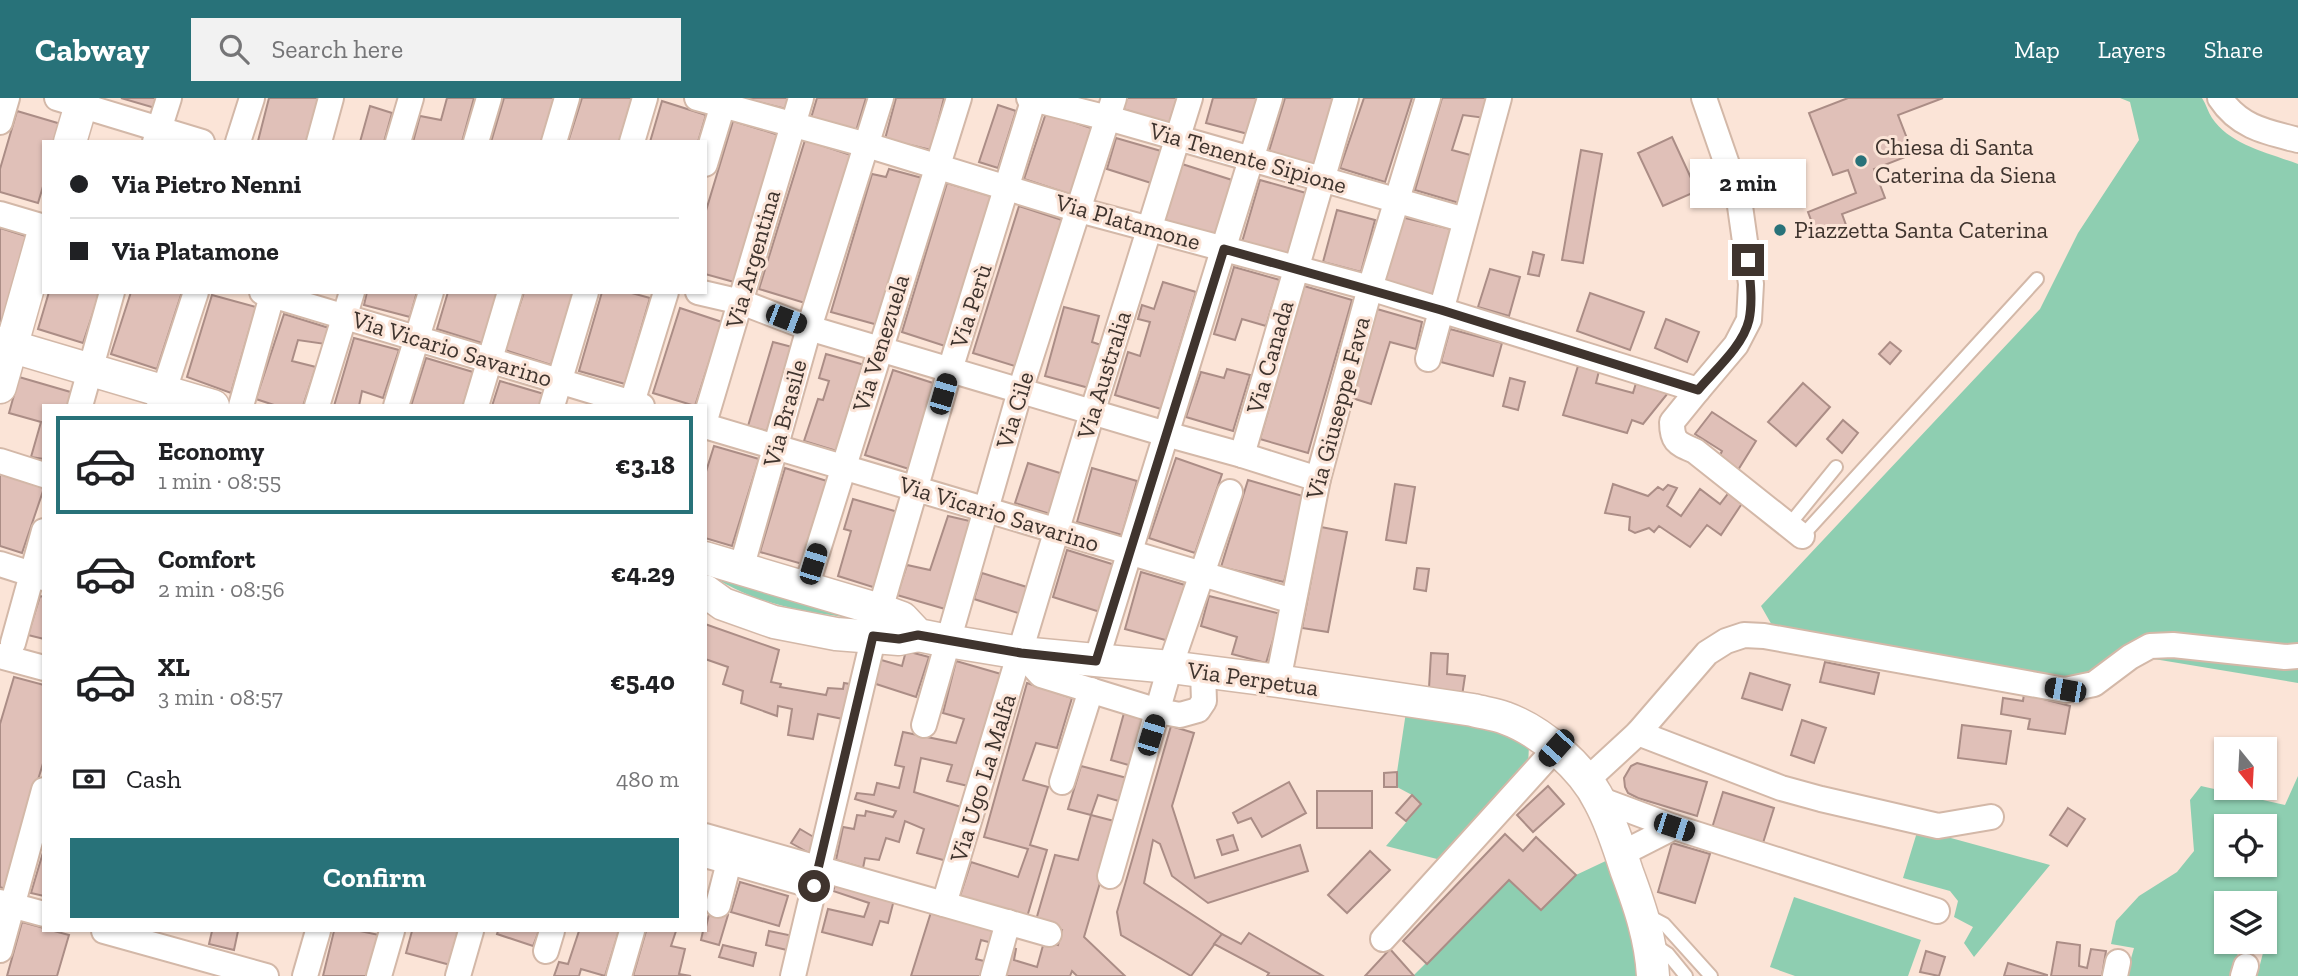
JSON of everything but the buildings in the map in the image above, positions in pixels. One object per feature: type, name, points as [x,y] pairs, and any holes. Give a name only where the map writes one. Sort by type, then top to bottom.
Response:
[{"type":"street","points":[[0,122],[7,98]]},
{"type":"street","points":[[157,135],[169,98]]},
{"type":"street","points":[[239,140],[251,98]]},
{"type":"street","points":[[320,140],[331,98]]},
{"type":"street","points":[[399,140],[411,98]]},
{"type":"street","points":[[477,140],[489,98]]},
{"type":"street","points":[[555,140],[567,98]]},
{"type":"street","points":[[633,140],[645,98]]},
{"type":"street","name":"Via Platamone","points":[[697,98],[724,102],[1079,210],[1370,289],[1698,390]]},
{"type":"street","name":"Via Argentina","points":[[707,416],[801,98]]},
{"type":"street","name":"Via Brasile","points":[[741,569],[808,328],[881,98]]},
{"type":"street","name":"Via Venezuela","points":[[806,588],[959,98]]},
{"type":"street","name":"Via Australia","points":[[1021,653],[1092,412],[1190,98]]},
{"type":"street","points":[[1062,782],[1270,98]]},
{"type":"street","name":"Via Canada","points":[[1242,455],[1346,98]]},
{"type":"street","name":"Via Giuseppe Fava","points":[[1278,681],[1318,480],[1395,200],[1428,98]]},
{"type":"street","points":[[1427,359],[1499,98]]},
{"type":"street","points":[[1704,98],[1739,199],[1751,284],[1749,320],[1736,345],[1672,422],[1672,434],[1678,443],[1695,451],[1795,530]]},
{"type":"street","points":[[2220,98],[2229,111],[2244,122],[2263,131],[2298,139]]},
{"type":"street","points":[[2242,98],[2251,109],[2298,139]]},
{"type":"street","name":"Via Tenente Sipione","points":[[1033,99],[1111,108],[1177,139],[1465,220]]},
{"type":"street","name":"Via Perù","points":[[793,976],[877,623],[950,370],[1008,188],[1033,99]]},
{"type":"street","points":[[70,140],[74,100],[157,135],[189,140]]},
{"type":"street","points":[[707,157],[724,102]]},
{"type":"street","name":"Via Cile","points":[[924,726],[933,638],[985,509],[1111,108]]},
{"type":"street","points":[[0,214],[42,228]]},
{"type":"street","points":[[0,387],[6,345],[42,235]]},
{"type":"street","points":[[81,404],[111,294]]},
{"type":"street","points":[[161,398],[195,294]]},
{"type":"street","points":[[241,404],[269,294]]},
{"type":"street","name":"Via Vicario Savarino","points":[[272,294],[632,404]]},
{"type":"street","points":[[318,404],[351,294]]},
{"type":"street","points":[[397,404],[430,294]]},
{"type":"street","points":[[477,404],[509,294]]},
{"type":"street","points":[[553,404],[585,294]]},
{"type":"street","points":[[635,404],[665,294]]},
{"type":"street","points":[[707,294],[741,302],[808,328],[1242,455],[1318,480]]},
{"type":"street","points":[[6,345],[91,370],[161,398],[200,404]]},
{"type":"street","name":"Via Vicario Savarino","points":[[707,424],[916,490],[1293,601]]},
{"type":"street","points":[[0,461],[42,474]]},
{"type":"street","points":[[1110,876],[1170,667],[1230,492]]},
{"type":"street","points":[[3,653],[38,576],[42,546]]},
{"type":"street","points":[[707,559],[806,588],[877,623]]},
{"type":"street","points":[[0,565],[38,576]]},
{"type":"street","points":[[707,592],[723,604],[774,622],[836,634],[877,623]]},
{"type":"street","name":"Via Perpetua","points":[[877,623],[899,639],[933,638],[1021,653],[1094,676],[1170,667],[1473,710],[1505,718],[1530,730],[1556,748],[1593,790],[1621,854],[1646,927],[1653,976]]},
{"type":"street","points":[[1937,911],[1674,827],[1593,790],[1707,653],[1744,635],[1764,636],[2065,690],[2094,684],[2130,657],[2150,646],[2173,645],[2285,657],[2298,656]]},
{"type":"street","points":[[3,653],[42,651]]},
{"type":"street","points":[[3,653],[42,667]]},
{"type":"street","name":"Via Ugo La Malfa","points":[[944,904],[1021,653]]},
{"type":"street","points":[[1094,676],[1158,711],[1180,715],[1198,710],[1204,701],[1203,672]]},
{"type":"street","points":[[1638,733],[1781,788],[1821,799],[1938,826],[1991,817]]},
{"type":"street","points":[[1383,939],[1556,748]]},
{"type":"street","points":[[0,950],[6,904],[42,796]]},
{"type":"street","points":[[1621,854],[1674,827]]},
{"type":"street","points":[[707,837],[816,876]]},
{"type":"street","points":[[707,856],[944,904],[1049,934]]},
{"type":"street","points":[[718,905],[729,862]]},
{"type":"street","points":[[6,904],[42,913]]},
{"type":"street","points":[[993,976],[1008,922]]},
{"type":"street","points":[[108,932],[266,976]]},
{"type":"street","points":[[305,976],[318,932]]},
{"type":"street","points":[[379,976],[392,932]]},
{"type":"street","points":[[458,976],[471,932]]},
{"type":"street","points":[[619,976],[632,932]]},
{"type":"lane","points":[[1795,530],[2037,279]]},
{"type":"lane","points":[[1795,530],[1836,467]]},
{"type":"lane","points":[[1686,976],[1646,927],[1664,924],[1711,976]]},
{"type":"green space","points":[[2120,98],[2202,98],[2212,118],[2239,142],[2298,164],[2298,650],[2186,639],[2092,677],[2069,681],[1773,627],[1761,606],[2040,309],[2078,233],[2139,140],[2130,102]]},
{"type":"green space","points":[[707,572],[844,612],[843,617],[771,603],[721,581]]},
{"type":"green space","points":[[2148,658],[2236,659],[2298,666],[2298,683]]},
{"type":"green space","points":[[1406,712],[1494,726],[1529,745],[1528,767],[1437,859],[1386,846],[1421,805],[1412,795],[1397,787]]},
{"type":"green space","points":[[2298,776],[2298,976],[2257,976],[2263,954],[2277,954],[2277,891],[2214,891],[2214,954],[2238,954],[2230,976],[2126,976],[2134,948],[2111,944],[2116,921],[2139,896],[2177,872],[2194,851],[2190,800],[2201,786],[2214,789],[2214,800],[2263,800],[2285,805]]},
{"type":"green space","points":[[1918,829],[2050,865],[1974,957],[1964,943],[1973,927],[1954,917],[1958,901],[1950,891],[1903,878]]},
{"type":"green space","points":[[1612,858],[1643,976],[1413,976],[1509,880],[1541,910],[1576,875]]},
{"type":"green space","points":[[1794,897],[1921,940],[1908,976],[1795,976],[1770,967]]},
{"type":"place","name":"Chiesa di Santa Caterina da Siena","points":[[1861,161]]},
{"type":"place","name":"Piazzetta Santa Caterina","points":[[1780,230]]},
{"type":"route","points":[[814,886],[873,636],[899,639],[918,635],[1021,653],[1096,661],[1224,249],[1441,310],[1698,390],[1736,345],[1749,320],[1751,284],[1748,260]]}]
